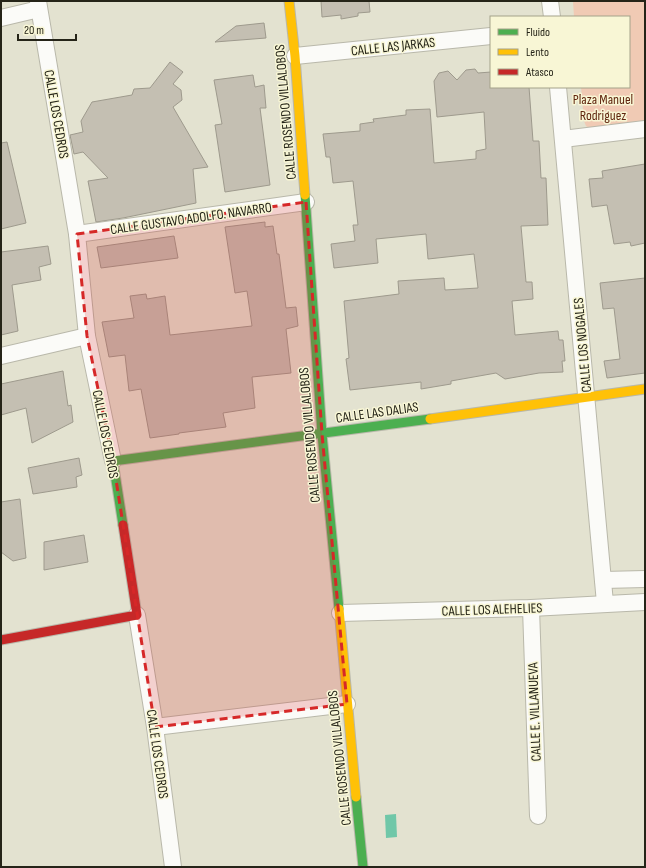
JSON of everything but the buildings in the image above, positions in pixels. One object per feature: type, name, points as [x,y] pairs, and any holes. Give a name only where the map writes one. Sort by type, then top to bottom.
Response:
[{"type":"street","name":"CALLE ROSENDO VILLALOBOS","points":[[289,1],[295,56],[322,434],[364,867]]},
{"type":"street","points":[[550,1],[552,16]]},
{"type":"street","points":[[1,18],[39,5]]},
{"type":"street","name":"CALLE LOS CEDROS","points":[[39,5],[77,234],[87,336],[113,461],[155,727],[174,867]]},
{"type":"street","name":"CALLE LAS JARKAS","points":[[295,56],[490,36]]},
{"type":"street","name":"CALLE LOS NOGALES","points":[[558,88],[605,603]]},
{"type":"street","points":[[564,140],[645,129]]},
{"type":"street","name":"CALLE GUSTAVO ADOLFO. NAVARRO","points":[[77,234],[306,202]]},
{"type":"street","points":[[1,356],[87,336]]},
{"type":"street","name":"CALLE LAS DALIAS","points":[[113,461],[322,434],[645,389]]},
{"type":"street","points":[[603,580],[645,579]]},
{"type":"street","name":"CALLE LOS ALEHELIES","points":[[340,613],[530,608],[645,602]]},
{"type":"street","name":"CALLE E. VILLANUEVA","points":[[530,608],[538,816]]},
{"type":"street","points":[[1,640],[137,615]]},
{"type":"street","points":[[155,727],[347,704]]},
{"type":"highlighted area","points":[[306,202],[322,434],[347,704],[155,727],[113,461],[87,336],[77,234]]},
{"type":"green space","name":"Plaza Manuel Rodriguez","points":[[573,1],[645,1],[645,122],[591,129],[586,126],[584,121],[581,88],[630,88],[630,16],[574,16]]},
{"type":"shaded area","points":[[396,814],[397,837],[386,838],[385,815]]},
{"type":"traffic: fast","points":[[305,195],[322,434],[339,609]]},
{"type":"traffic: fast","points":[[123,525],[113,461],[430,419]]},
{"type":"traffic: fast","points":[[356,797],[363,867]]},
{"type":"traffic: slow","points":[[289,1],[295,56],[305,195]]},
{"type":"traffic: slow","points":[[430,419],[645,389]]},
{"type":"traffic: slow","points":[[339,609],[356,797]]},
{"type":"traffic: jam","points":[[1,640],[137,615],[123,525]]}]
